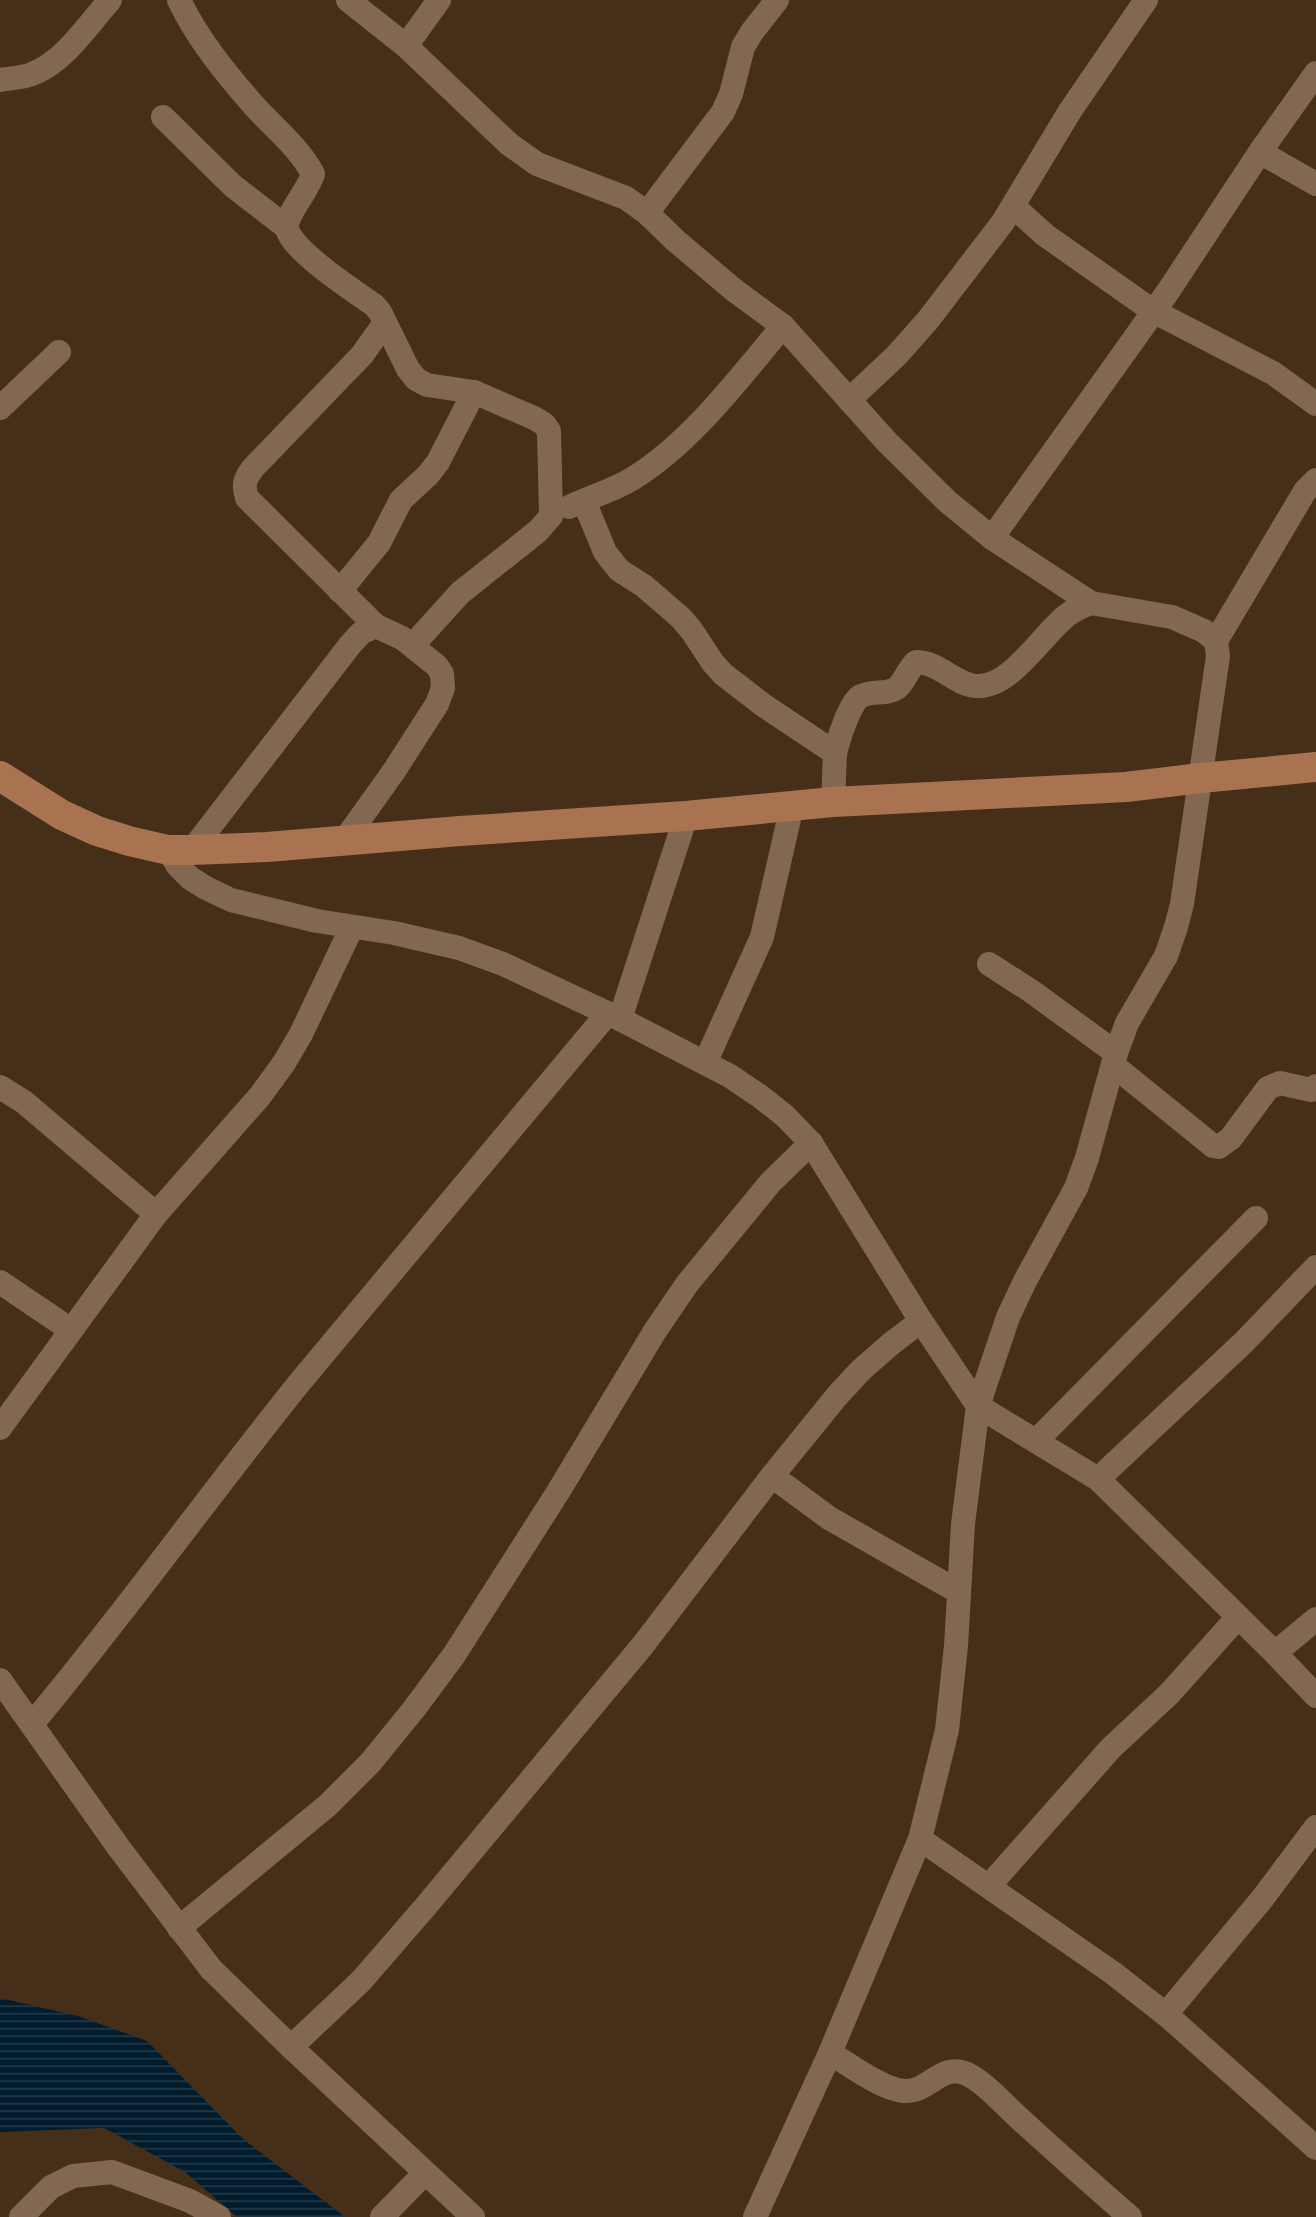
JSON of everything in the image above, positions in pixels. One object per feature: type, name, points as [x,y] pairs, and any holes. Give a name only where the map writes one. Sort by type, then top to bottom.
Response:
[{"type":"main road","points":[[0,776],[62,814],[97,831],[129,841],[180,850],[344,841],[686,816],[833,802],[1126,787],[1316,767]]},
{"type":"street","points":[[0,80],[33,74],[53,62],[110,0]]},
{"type":"street","points":[[179,0],[204,44],[233,82],[300,155],[312,174],[309,186],[286,227]]},
{"type":"street","points":[[348,0],[406,46],[509,144],[537,164],[626,198],[647,213],[734,290],[783,326],[887,442],[948,502],[992,538],[1091,603],[1172,617],[1204,631],[1216,641]]},
{"type":"street","points":[[406,46],[439,0]]},
{"type":"street","points":[[647,213],[723,111],[731,94],[743,47],[777,0]]},
{"type":"street","points":[[849,400],[896,357],[928,320],[1014,207],[1070,111],[1146,0]]},
{"type":"street","points":[[992,538],[1169,290],[1260,152],[1316,73]]},
{"type":"street","points":[[163,117],[233,186],[286,227],[289,237],[304,252],[374,305],[380,312],[408,369],[416,379],[427,385],[474,392],[544,424],[549,431],[551,516]]},
{"type":"street","points":[[1260,152],[1316,184]]},
{"type":"street","points":[[1014,207],[1045,235],[1153,311],[1273,373],[1316,404]]},
{"type":"street","points":[[344,841],[394,771],[437,704],[443,688],[442,674],[437,666],[413,645],[376,626],[247,498],[243,486],[245,478],[253,468],[362,355],[384,324]]},
{"type":"street","points":[[413,645],[460,593],[538,531],[551,516],[612,491],[656,463],[715,405],[783,326]]},
{"type":"street","points":[[0,408],[59,352]]},
{"type":"street","points":[[340,591],[379,543],[401,500],[428,475],[438,462],[474,392]]},
{"type":"street","points":[[755,2217],[830,2054],[920,1839],[947,1730],[956,1646],[963,1524],[978,1406],[1008,1317],[1079,1178],[1128,1023],[1166,956],[1176,927],[1182,904],[1201,778],[1218,656],[1216,641],[1305,491],[1316,480]]},
{"type":"street","points":[[584,501],[604,552],[620,570],[644,586],[681,618],[723,674],[763,705],[835,753]]},
{"type":"street","points":[[833,802],[835,753],[852,706],[858,697],[871,692],[891,691],[898,687],[916,662],[932,665],[966,684],[977,687],[990,684],[1015,669],[1064,618],[1091,603]]},
{"type":"street","points":[[376,626],[361,633],[350,645],[180,850],[178,866],[190,878],[231,900],[459,948],[503,964],[614,1016],[730,1076],[761,1097],[785,1116],[811,1143],[921,1322],[978,1406],[1098,1479],[1316,1696]]},
{"type":"street","points":[[705,1063],[762,937],[792,806]]},
{"type":"street","points":[[32,1724],[102,1639],[293,1391],[614,1016],[686,816]]},
{"type":"street","points":[[0,1428],[156,1214],[260,1096],[284,1063],[301,1034],[352,927]]},
{"type":"street","points":[[989,964],[1031,991],[1115,1059],[1213,1146],[1219,1147],[1231,1138],[1268,1088],[1280,1083],[1311,1090],[1316,1086]]},
{"type":"street","points":[[0,1087],[24,1102],[156,1214]]},
{"type":"street","points":[[179,1928],[328,1805],[370,1763],[414,1709],[454,1655],[558,1492],[655,1331],[687,1284],[770,1183],[811,1143]]},
{"type":"street","points":[[1036,1441],[1256,1218]]},
{"type":"street","points":[[1098,1479],[1244,1342],[1316,1267]]},
{"type":"street","points":[[0,1282],[71,1330]]},
{"type":"street","points":[[291,2048],[361,1981],[426,1906],[636,1654],[772,1476],[837,1396],[892,1342],[921,1322]]},
{"type":"street","points":[[772,1476],[829,1518],[959,1592]]},
{"type":"street","points":[[989,1886],[1111,1749],[1169,1694],[1238,1617]]},
{"type":"street","points":[[1275,1653],[1316,1619]]},
{"type":"street","points":[[0,1680],[119,1848],[212,1969],[291,2048],[473,2217]]},
{"type":"street","points":[[1166,2014],[1262,1899],[1316,1827]]},
{"type":"street","points":[[920,1839],[1113,1973],[1166,2014],[1316,2148]]},
{"type":"street","points":[[830,2054],[875,2080],[903,2091],[915,2090],[942,2073],[954,2070],[967,2074],[995,2096],[1130,2217]]},
{"type":"street","points":[[21,2217],[51,2187],[73,2176],[112,2172],[190,2201],[219,2217]]},
{"type":"street","points":[[382,2217],[425,2173]]},
{"type":"water","points":[[0,1998],[78,2016],[147,2041],[243,2139],[345,2217],[237,2217],[185,2172],[104,2128],[0,2132]]}]
